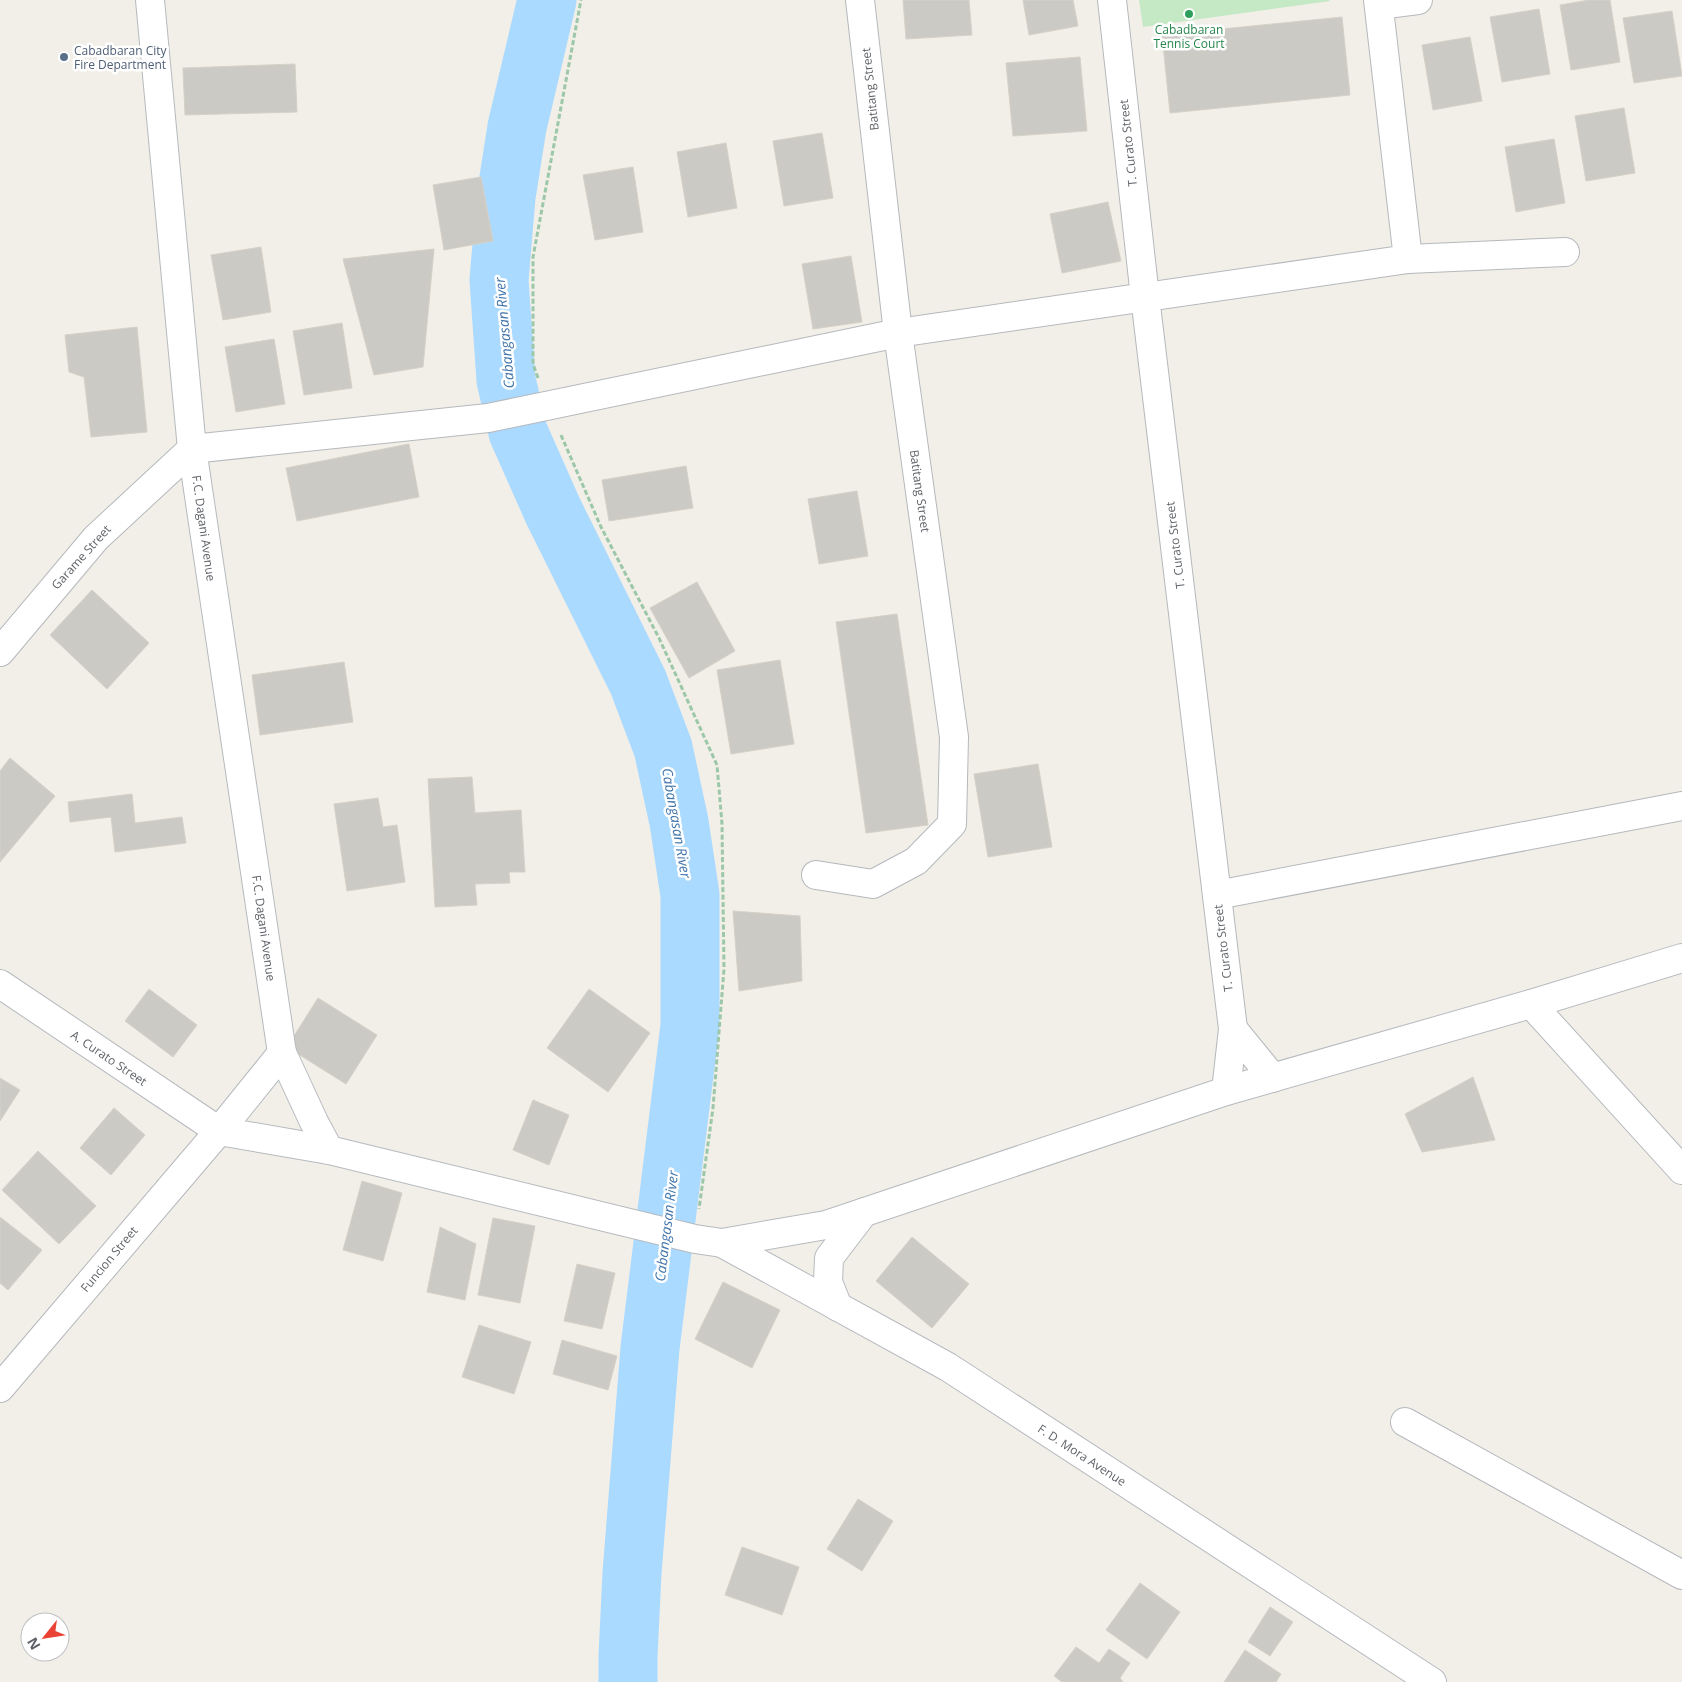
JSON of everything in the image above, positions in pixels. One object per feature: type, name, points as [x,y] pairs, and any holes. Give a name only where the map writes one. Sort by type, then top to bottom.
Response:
[{"type":"street","name":"F.C. Dagani Avenue","points":[[150,0],[192,449],[282,1053],[329,1150]]},
{"type":"street","name":"Batitang Street","points":[[816,875],[873,884],[916,861],[952,824],[954,737],[898,334],[860,0]]},
{"type":"street","name":"T. Curato Street","points":[[1112,0],[1145,297],[1233,1029],[1226,1091]]},
{"type":"street","points":[[1408,259],[1378,2],[1418,0]]},
{"type":"street","points":[[192,449],[488,418],[898,334],[1408,259],[1564,252]]},
{"type":"street","name":"Garame Street","points":[[0,652],[96,538],[192,449]]},
{"type":"street","points":[[1217,895],[1682,806]]},
{"type":"street","points":[[219,1131],[329,1150],[691,1238],[722,1243],[826,1225],[1226,1091],[1531,1004],[1682,958]]},
{"type":"street","name":"A. Curato Street","points":[[0,984],[219,1131]]},
{"type":"street","points":[[1531,1004],[1682,1170]]},
{"type":"street","points":[[1233,1029],[1273,1078]]},
{"type":"street","name":"Funcion Street","points":[[0,1388],[219,1131],[282,1053]]},
{"type":"street","points":[[838,1307],[828,1282],[829,1258],[864,1212]]},
{"type":"street","name":"F. D. Mora Avenue","points":[[722,1243],[948,1367],[1432,1682]]},
{"type":"street","points":[[1405,1422],[1682,1575]]},
{"type":"path","points":[[580,0],[533,257],[533,364],[546,407],[601,527],[659,638],[718,765],[723,842],[724,969],[713,1108],[691,1238]]},
{"type":"green space","name":"Cabadbaran Tennis Court","points":[[1139,0],[1329,0],[1330,1],[1143,27]]},
{"type":"building","points":[[903,0],[969,0],[972,35],[906,39]]},
{"type":"building","points":[[1023,0],[1073,0],[1078,26],[1029,35]]},
{"type":"building","points":[[1589,0],[1610,0],[1620,62],[1571,70],[1560,5]]},
{"type":"building","points":[[1539,9],[1550,74],[1502,82],[1490,17]]},
{"type":"building","points":[[1672,11],[1682,76],[1634,83],[1623,18]]},
{"type":"building","points":[[1342,17],[1350,95],[1170,113],[1162,35]]},
{"type":"building","points":[[1470,37],[1482,101],[1433,110],[1422,45]]},
{"type":"building","points":[[1080,57],[1087,131],[1013,136],[1006,63]]},
{"type":"building","points":[[295,64],[297,112],[185,115],[183,68]]},
{"type":"building","points":[[1624,108],[1635,173],[1586,181],[1575,116]]},
{"type":"building","points":[[822,133],[833,198],[784,206],[773,141]]},
{"type":"building","points":[[1554,139],[1565,203],[1516,212],[1505,147]]},
{"type":"building","points":[[726,143],[737,208],[688,217],[677,152]]},
{"type":"building","points":[[633,167],[643,232],[595,240],[583,175]]},
{"type":"building","points":[[481,177],[493,241],[444,250],[433,185]]},
{"type":"building","points":[[1108,202],[1121,261],[1062,273],[1050,214]]},
{"type":"building","points":[[261,247],[271,312],[223,320],[211,255]]},
{"type":"building","points":[[434,249],[423,367],[374,375],[343,259]]},
{"type":"building","points":[[851,256],[862,322],[813,329],[802,264]]},
{"type":"building","points":[[342,323],[352,388],[304,395],[293,331]]},
{"type":"building","points":[[137,327],[147,432],[91,437],[84,377],[69,372],[65,335]]},
{"type":"building","points":[[274,339],[285,404],[236,412],[225,347]]},
{"type":"building","points":[[409,444],[419,497],[297,521],[286,468]]},
{"type":"building","points":[[686,466],[693,508],[609,521],[602,480]]},
{"type":"building","points":[[857,491],[868,556],[819,564],[808,499]]},
{"type":"building","points":[[697,582],[735,651],[689,678],[650,608]]},
{"type":"building","points":[[92,590],[149,643],[107,689],[50,635]]},
{"type":"building","points":[[897,614],[928,825],[866,833],[836,622]]},
{"type":"building","points":[[780,660],[794,744],[731,754],[717,670]]},
{"type":"building","points":[[344,662],[353,722],[260,735],[252,675]]},
{"type":"building","points":[[10,758],[55,796],[0,862],[0,771]]},
{"type":"building","points":[[1038,764],[1052,847],[988,857],[974,774]]},
{"type":"building","points":[[472,777],[475,813],[521,810],[525,872],[509,872],[510,883],[475,884],[477,905],[435,907],[428,779]]},
{"type":"building","points":[[132,794],[135,823],[182,817],[186,843],[115,852],[111,817],[70,822],[68,802]]},
{"type":"building","points":[[378,798],[383,827],[397,825],[405,882],[347,891],[334,804]]},
{"type":"building","points":[[733,911],[800,916],[802,981],[739,991]]},
{"type":"building","points":[[149,989],[197,1025],[173,1057],[125,1021]]},
{"type":"building","points":[[589,989],[650,1033],[608,1092],[547,1048]]},
{"type":"building","points":[[318,998],[377,1035],[346,1084],[287,1047]]},
{"type":"building","points":[[1473,1077],[1495,1140],[1422,1152],[1405,1114]]},
{"type":"building","points":[[0,1078],[20,1090],[0,1121]]},
{"type":"building","points":[[533,1100],[569,1115],[549,1165],[513,1150]]},
{"type":"building","points":[[114,1108],[145,1135],[111,1175],[80,1148]]},
{"type":"building","points":[[38,1151],[96,1206],[59,1244],[2,1190]]},
{"type":"building","points":[[362,1181],[402,1193],[383,1261],[343,1250]]},
{"type":"building","points":[[0,1217],[42,1250],[8,1290],[0,1283]]},
{"type":"building","points":[[493,1218],[535,1226],[520,1303],[478,1295]]},
{"type":"building","points":[[440,1227],[476,1244],[465,1300],[427,1292]]},
{"type":"building","points":[[912,1237],[969,1284],[932,1328],[876,1281]]},
{"type":"building","points":[[577,1264],[615,1273],[602,1329],[564,1321]]},
{"type":"building","points":[[723,1282],[780,1310],[752,1368],[695,1339]]},
{"type":"building","points":[[479,1325],[531,1342],[514,1394],[462,1377]]},
{"type":"building","points":[[562,1340],[617,1356],[608,1390],[553,1374]]},
{"type":"building","points":[[858,1499],[893,1521],[862,1571],[827,1549]]},
{"type":"building","points":[[742,1547],[799,1567],[782,1615],[725,1595]]},
{"type":"building","points":[[1140,1583],[1180,1612],[1147,1659],[1106,1630]]},
{"type":"building","points":[[1270,1607],[1293,1622],[1270,1656],[1248,1642]]},
{"type":"building","points":[[1076,1647],[1099,1663],[1109,1649],[1130,1663],[1120,1678],[1123,1682],[1062,1682],[1054,1676]]},
{"type":"building","points":[[1245,1650],[1281,1674],[1276,1682],[1224,1682]]},
{"type":"waterway","name":"Cabangasan River","points":[[547,0],[517,127],[506,197],[499,280],[506,380],[518,432],[553,511],[638,682],[663,748],[679,822],[690,895],[690,1026],[650,1348],[632,1573],[628,1682]]},
{"type":"place","name":"Cabadbaran Tennis Court","points":[[1189,14]]},
{"type":"place","name":"Cabadbaran City Fire Department","points":[[64,57]]}]
